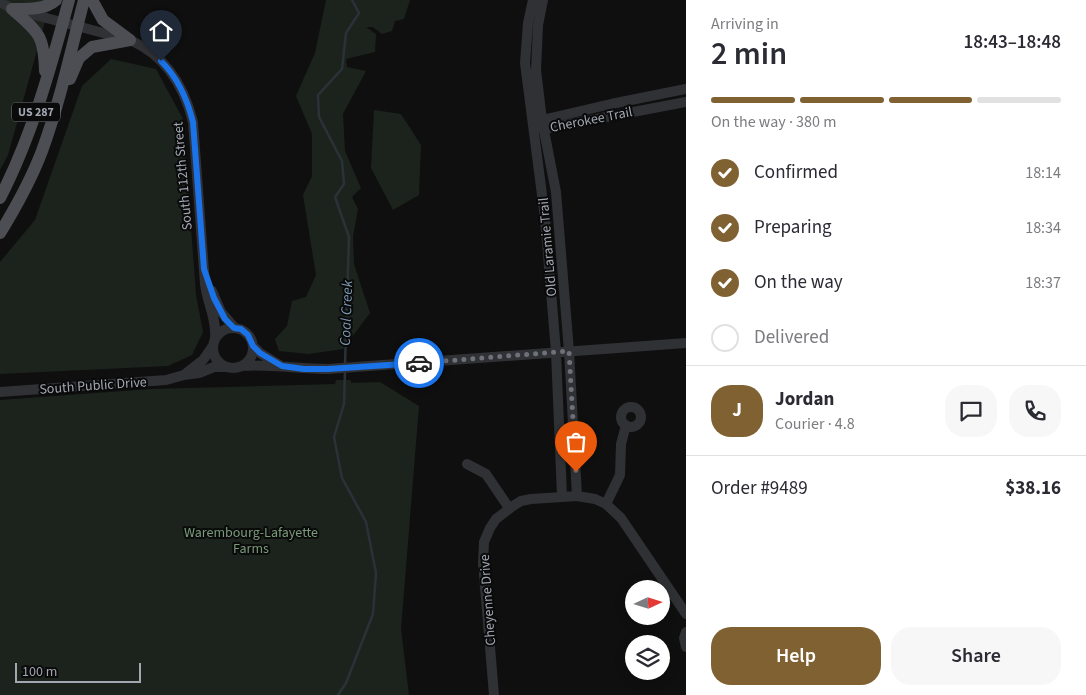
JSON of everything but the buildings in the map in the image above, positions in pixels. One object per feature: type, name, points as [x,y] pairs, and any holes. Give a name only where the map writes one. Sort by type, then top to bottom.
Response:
[{"type":"main road","points":[[12,9],[47,6],[56,0]]},
{"type":"main road","name":"US 287","points":[[0,198],[22,151],[69,0]]},
{"type":"main road","name":"US 287","points":[[0,233],[29,180],[52,121],[84,0]]},
{"type":"main road","points":[[92,0],[103,20],[130,40]]},
{"type":"main road","points":[[12,9],[38,33],[44,53],[44,85]]},
{"type":"main road","points":[[52,121],[79,58],[92,47],[130,40]]},
{"type":"street","name":"Old Laramie Trail","points":[[533,0],[528,22],[526,63],[556,192],[569,351],[577,496]]},
{"type":"street","name":"Old Laramie Trail","points":[[543,0],[538,25],[536,70],[542,178],[556,352],[562,496]]},
{"type":"street","name":"South 112th Street","points":[[0,2],[12,9],[140,44],[153,53],[168,68],[180,86],[188,100],[193,122],[206,294],[215,322],[214,343]]},
{"type":"street","name":"Cherokee Trail","points":[[540,125],[610,104],[686,90]]},
{"type":"street","name":"Cherokee Trail","points":[[540,125],[686,102]]},
{"type":"street","name":"South 112th Street","points":[[204,269],[217,306],[225,319],[234,328]]},
{"type":"street","points":[[184,375],[203,360],[224,329],[234,328],[241,329],[248,335],[253,346],[260,353],[282,366]]},
{"type":"street","points":[[214,343],[216,360],[226,367]]},
{"type":"street","points":[[184,375],[192,375],[219,366],[234,368],[242,366],[282,366],[304,369],[328,369],[686,343]]},
{"type":"street","points":[[242,366],[250,358],[253,346]]},
{"type":"street","name":"South Public Drive","points":[[0,392],[166,380],[184,375]]},
{"type":"street","points":[[626,425],[622,444],[620,475],[606,504],[621,518],[686,614]]},
{"type":"street","points":[[467,464],[486,474],[509,508]]},
{"type":"street","name":"Cheyenne Drive","points":[[494,695],[483,562],[484,542],[496,519],[521,501],[531,499],[577,496],[595,499],[606,504]]},
{"type":"street","points":[[686,632],[684,638],[686,646]]},
{"type":"green space","points":[[0,0],[51,0],[8,155],[0,170]]},
{"type":"green space","points":[[326,0],[410,0],[404,19],[395,21],[392,31],[382,34],[373,27],[366,27],[376,34],[375,52],[346,59],[347,67],[366,71],[343,114],[345,151],[361,188],[352,197],[358,209],[353,237],[354,264],[370,313],[343,349],[309,354],[279,351],[275,339],[287,326],[292,301],[306,297],[316,275],[303,195],[312,176],[312,134],[296,96],[315,53]]},
{"type":"green space","points":[[111,59],[156,69],[183,119],[196,295],[203,332],[192,355],[168,366],[0,374],[0,262],[35,220],[82,86]]},
{"type":"green space","points":[[374,110],[401,114],[421,145],[419,195],[393,210],[371,168]]},
{"type":"green space","name":"Warembourg-Lafayette Farms","points":[[336,380],[351,380],[351,383],[380,382],[419,406],[401,629],[409,695],[0,695],[0,400],[151,389],[335,384]]},
{"type":"waterway","name":"Coal Creek","points":[[345,364],[349,237],[335,197],[344,184],[342,161],[319,117],[318,95],[342,69],[346,33],[359,13],[352,0]]},
{"type":"waterway","name":"Coal Creek","points":[[338,695],[346,683],[373,614],[376,573],[366,522],[342,478],[334,437],[344,404],[345,370]]},
{"type":"way so far","points":[[419,363],[569,351],[576,472]]},
{"type":"route","points":[[161,61],[168,68],[188,100],[193,122],[204,269],[214,298],[225,319],[234,328],[245,332],[251,338],[253,346],[260,353],[289,368],[328,369],[419,363]]}]
